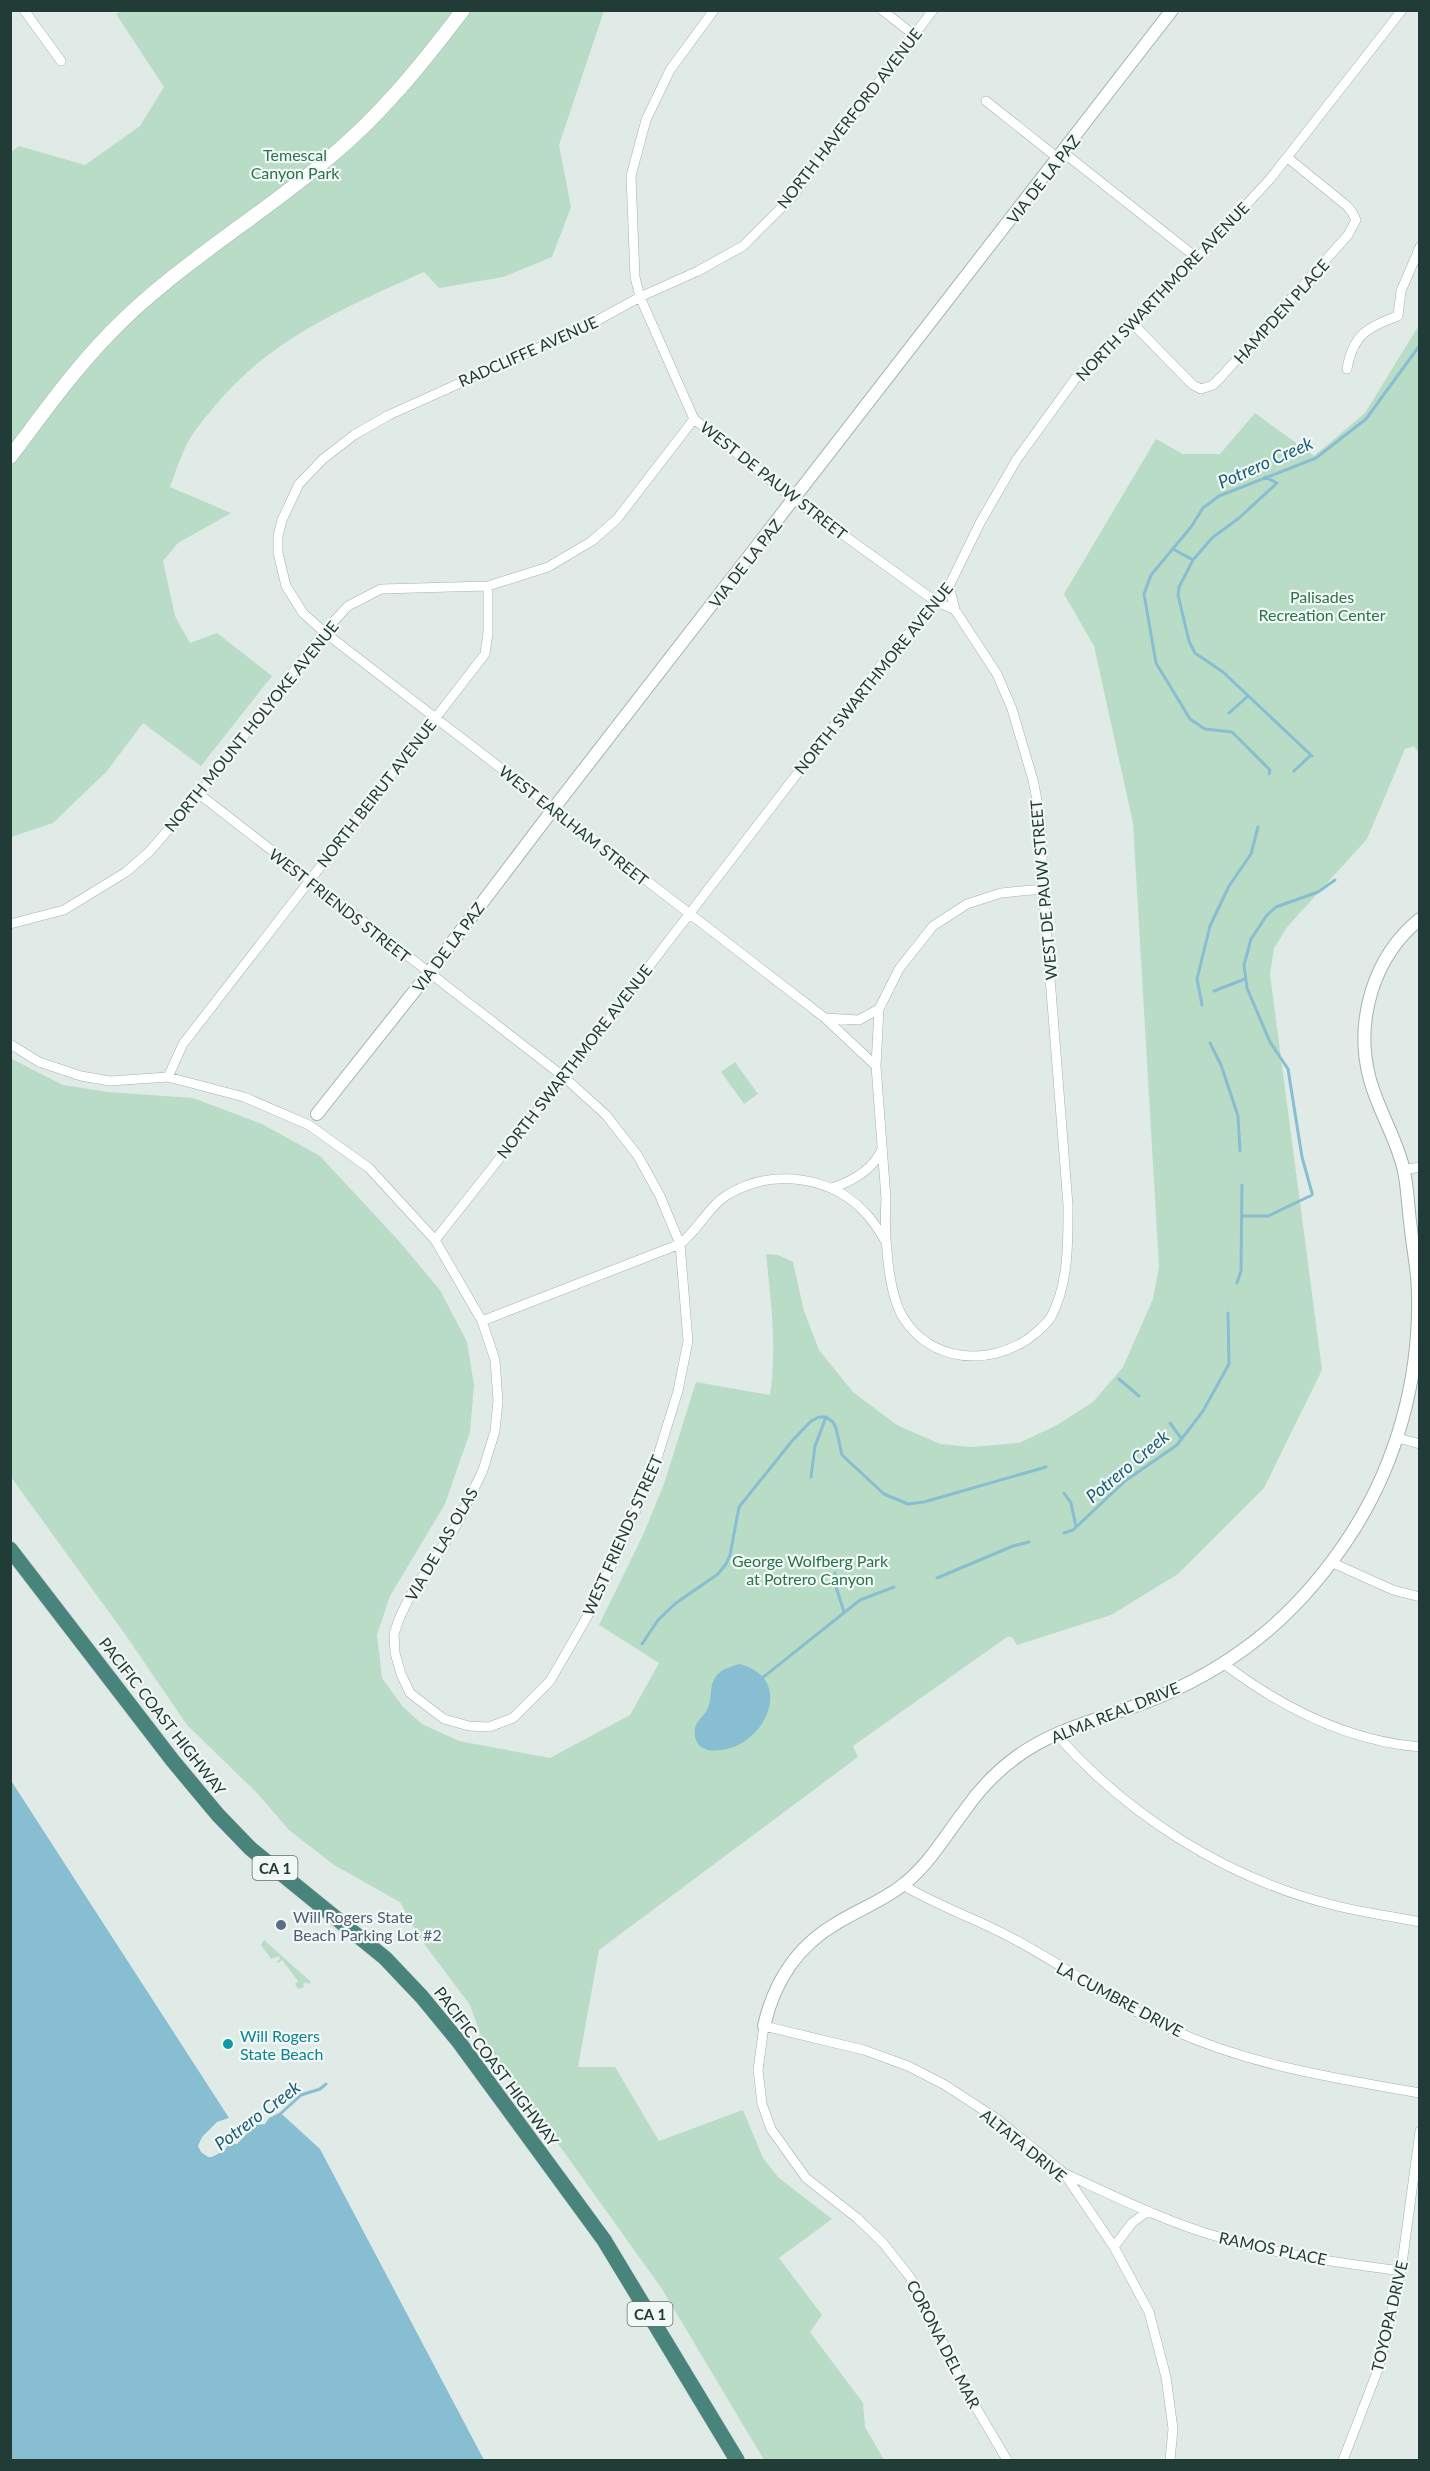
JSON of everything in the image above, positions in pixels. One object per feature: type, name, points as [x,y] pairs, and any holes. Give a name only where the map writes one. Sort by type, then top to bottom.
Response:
[{"type":"highway","name":"PACIFIC COAST HIGHWAY","points":[[10,1549],[173,1761],[218,1815],[251,1849],[385,1958],[422,1997],[459,2042],[604,2240],[737,2460]]},
{"type":"main road","points":[[10,457],[70,378],[110,333],[193,262],[330,158],[379,114],[418,70],[462,10]]},
{"type":"street","points":[[24,10],[61,61]]},
{"type":"street","points":[[640,297],[635,277],[631,176],[646,120],[670,70],[714,10]]},
{"type":"street","points":[[882,10],[914,35]]},
{"type":"street","name":"NORTH HAVERFORD AVENUE","points":[[640,297],[698,271],[743,246],[792,196],[933,10]]},
{"type":"street","name":"VIA DE LA PAZ","points":[[317,1114],[428,974],[1172,10]]},
{"type":"street","name":"NORTH SWARTHMORE AVENUE","points":[[435,1240],[564,1077],[868,680],[949,586],[981,521],[1017,459],[1075,379],[1130,321],[1197,258],[1288,158],[1402,10]]},
{"type":"street","points":[[986,101],[1197,258]]},
{"type":"street","name":"HAMPDEN PLACE","points":[[1130,321],[1193,385],[1201,389],[1213,385],[1221,377],[1348,235],[1356,220],[1347,206],[1288,158]]},
{"type":"street","points":[[1347,369],[1350,352],[1359,337],[1378,323],[1398,316],[1401,291],[1419,247]]},
{"type":"street","name":"WEST DE PAUW STREET","points":[[640,297],[694,419],[795,500],[934,601],[955,610],[997,674],[1022,741],[1041,820],[1043,889],[1068,1205],[1068,1249],[1058,1298],[1050,1318],[1035,1334],[1018,1346],[998,1355],[975,1358],[934,1347],[916,1335],[896,1304],[887,1242]]},
{"type":"street","name":"RADCLIFFE AVENUE","points":[[324,632],[303,613],[286,586],[279,553],[282,520],[300,484],[323,459],[354,435],[389,415],[589,325],[640,297]]},
{"type":"street","name":"NORTH MOUNT HOLYOKE AVENUE","points":[[10,924],[64,910],[126,872],[149,852],[199,794],[324,632],[348,606],[381,589],[488,586],[548,567],[592,541],[617,519],[694,419]]},
{"type":"street","name":"NORTH BEIRUT AVENUE","points":[[168,1077],[183,1044],[485,654],[488,633],[488,586]]},
{"type":"street","points":[[949,586],[955,610]]},
{"type":"street","name":"WEST EARLHAM STREET","points":[[324,632],[825,1018],[876,1066]]},
{"type":"street","name":"WEST FRIENDS STREET","points":[[199,794],[428,974],[564,1077],[606,1115],[638,1156],[660,1196],[680,1244],[688,1341],[678,1391],[656,1466],[587,1617],[550,1681],[513,1718],[489,1726],[469,1726],[444,1719]]},
{"type":"street","points":[[887,1242],[876,1066],[879,1009],[899,969],[933,926],[967,904],[1001,893],[1043,889]]},
{"type":"street","name":"ALMA REAL DRIVE","points":[[764,2026],[775,1990],[798,1954],[837,1923],[870,1907],[903,1885],[933,1854],[971,1802],[995,1775],[1036,1744],[1056,1734],[1081,1723],[1161,1696],[1224,1664],[1268,1631],[1302,1599],[1333,1563],[1361,1518],[1381,1480],[1398,1438],[1409,1397],[1418,1338],[1418,1290],[1404,1170],[1369,1077],[1365,1045],[1366,1016],[1374,981],[1391,950],[1419,919]]},
{"type":"street","points":[[825,1018],[859,1020],[879,1009]]},
{"type":"street","name":"VIA DE LAS OLAS","points":[[10,1044],[39,1062],[81,1076],[110,1081],[168,1077],[244,1097],[309,1125],[369,1168],[435,1240],[482,1321],[495,1360],[498,1401],[495,1431],[483,1470],[457,1524],[409,1598],[394,1634],[395,1653],[410,1693],[444,1719]]},
{"type":"street","points":[[482,1321],[680,1244],[691,1235],[708,1212],[727,1195],[751,1184],[772,1179],[794,1178],[836,1187],[846,1184],[873,1163],[882,1147]]},
{"type":"street","points":[[1404,1170],[1419,1167]]},
{"type":"street","points":[[836,1187],[868,1215],[887,1242]]},
{"type":"street","points":[[1398,1438],[1419,1444]]},
{"type":"street","points":[[1333,1563],[1393,1590],[1419,1597]]},
{"type":"street","points":[[1224,1664],[1286,1706],[1342,1730],[1419,1747]]},
{"type":"street","points":[[1056,1734],[1071,1752],[1145,1817],[1230,1867],[1282,1889],[1330,1904],[1419,1922]]},
{"type":"street","name":"LA CUMBRE DRIVE","points":[[903,1885],[927,1899],[1010,1936],[1153,2020],[1208,2044],[1259,2062],[1315,2076],[1419,2092]]},
{"type":"street","name":"ALTATA DRIVE","points":[[764,2026],[864,2050],[908,2066],[945,2085],[997,2119],[1064,2173],[1114,2247],[1149,2312],[1166,2377],[1173,2429],[1170,2460]]},
{"type":"street","name":"CORONA DEL MAR","points":[[764,2026],[758,2070],[762,2104],[771,2129],[806,2178],[883,2242],[910,2277],[971,2399],[1007,2460]]},
{"type":"street","name":"TOYOPA DRIVE","points":[[1343,2460],[1379,2367],[1401,2271],[1419,2131]]},
{"type":"street","name":"RAMOS PLACE","points":[[1064,2173],[1148,2211],[1232,2241],[1299,2256],[1401,2271]]},
{"type":"street","points":[[1114,2247],[1132,2223],[1148,2211]]},
{"type":"green space","name":"Temescal Canyon Park","points":[[122,11],[604,11],[559,145],[571,207],[552,257],[503,277],[439,288],[424,272],[338,312],[310,327],[259,362],[214,407],[194,432],[185,448],[170,487],[231,513],[178,543],[163,561],[175,616],[190,643],[217,633],[272,676],[201,766],[143,723],[107,771],[53,823],[11,837],[10,153],[19,146],[85,165],[140,126],[164,87],[116,14]]},
{"type":"green space","points":[[1419,325],[1419,753],[1414,746],[1405,749],[1367,839],[1288,926],[1274,948],[1270,974],[1322,1370],[1264,1488],[1178,1574],[1111,1615],[1017,1645],[1012,1637],[1007,1637],[853,1746],[858,1757],[599,1950],[578,2067],[615,2067],[659,2141],[743,2110],[763,2158],[779,2178],[832,2219],[779,2258],[822,2315],[810,2332],[863,2403],[865,2427],[884,2460],[764,2460],[662,2289],[481,2036],[470,2005],[419,1937],[400,1902],[334,1865],[289,1830],[258,1794],[187,1725],[127,1637],[11,1477],[10,1058],[63,1085],[108,1092],[193,1098],[262,1124],[320,1156],[398,1240],[440,1290],[467,1342],[474,1385],[470,1432],[445,1504],[390,1596],[377,1635],[382,1678],[403,1707],[422,1724],[459,1741],[550,1758],[630,1715],[659,1663],[599,1625],[643,1535],[664,1484],[696,1382],[770,1395],[773,1342],[766,1254],[778,1255],[793,1262],[804,1311],[819,1350],[853,1392],[897,1425],[940,1444],[971,1447],[1019,1443],[1057,1425],[1093,1402],[1123,1367],[1153,1299],[1159,1267],[1133,823],[1094,646],[1064,594],[1156,439],[1183,454],[1220,454],[1255,413],[1314,456],[1365,413]]},
{"type":"green space","points":[[735,1062],[758,1094],[744,1104],[721,1072]]},
{"type":"green space","points":[[264,1940],[311,1982],[308,1984],[306,1982],[303,1984],[304,1987],[298,1989],[295,1984],[298,1981],[282,1960],[276,1962],[280,1959],[279,1956],[271,1959],[261,1945]]},
{"type":"water","points":[[739,1664],[756,1672],[767,1683],[770,1696],[768,1710],[762,1724],[751,1736],[737,1745],[709,1750],[699,1745],[697,1741],[695,1728],[697,1722],[708,1708],[715,1678],[720,1672]]},
{"type":"water","points":[[10,1779],[231,2121],[273,2106],[320,2149],[484,2460],[11,2460]]},
{"type":"pier","points":[[273,2103],[283,2111],[269,2118],[265,2124],[255,2125],[237,2144],[229,2143],[225,2150],[212,2157],[201,2152],[198,2146],[202,2137],[217,2122]]},
{"type":"waterway","name":"Potrero Creek","points":[[1269,774],[1270,770],[1232,732],[1205,729],[1190,719],[1156,663],[1144,594],[1151,575],[1191,527],[1203,508],[1219,496],[1316,458],[1366,419],[1420,345]]},
{"type":"waterway","points":[[1265,477],[1277,483],[1239,518],[1212,538],[1193,560],[1179,587],[1178,595],[1189,641],[1195,653],[1223,672],[1312,756]]},
{"type":"waterway","points":[[1173,549],[1193,560]]},
{"type":"waterway","points":[[1229,713],[1248,696]]},
{"type":"waterway","points":[[1294,771],[1311,755]]},
{"type":"waterway","name":"Potrero Creek","points":[[1202,1005],[1197,979],[1210,926],[1229,886],[1251,854],[1258,827]]},
{"type":"waterway","points":[[1242,1216],[1268,1216],[1312,1195],[1302,1157],[1288,1069],[1270,1042],[1247,988],[1244,965],[1251,939],[1267,915],[1276,907],[1318,892],[1335,880]]},
{"type":"waterway","points":[[1214,991],[1245,979]]},
{"type":"waterway","name":"Potrero Creek","points":[[1210,1043],[1221,1065],[1238,1116],[1240,1151]]},
{"type":"waterway","name":"Potrero Creek","points":[[1237,1283],[1241,1271],[1242,1185]]},
{"type":"waterway","name":"Potrero Creek","points":[[1064,1533],[1073,1530],[1125,1481],[1177,1445],[1203,1411],[1229,1364],[1228,1313]]},
{"type":"waterway","points":[[1119,1379],[1139,1396]]},
{"type":"waterway","points":[[642,1644],[658,1620],[676,1603],[718,1574],[726,1564],[730,1555],[739,1507],[792,1441],[811,1421],[819,1417],[826,1417],[833,1422],[842,1455],[884,1494],[908,1504],[924,1502],[1046,1467]]},
{"type":"waterway","points":[[811,1477],[815,1446],[826,1417]]},
{"type":"waterway","points":[[1170,1423],[1181,1438]]},
{"type":"waterway","points":[[1064,1493],[1071,1503],[1076,1527]]},
{"type":"waterway","name":"Potrero Creek","points":[[937,1578],[1013,1546],[1029,1542]]},
{"type":"waterway","points":[[835,1573],[836,1587],[844,1612]]},
{"type":"waterway","name":"Potrero Creek","points":[[761,1679],[860,1600],[894,1587]]},
{"type":"waterway","name":"Potrero Creek","points":[[278,2116],[301,2095],[320,2089],[326,2084]]},
{"type":"place","name":"Will Rogers State Beach Parking Lot #2","points":[[281,1925]]},
{"type":"place","name":"Will Rogers State Beach","points":[[228,2044]]},
{"type":"park label","name":"Palisades Recreation Center","points":[[1322,605]]},
{"type":"park label","name":"George Wolfberg Park at Potrero Canyon","points":[[810,1569]]}]
